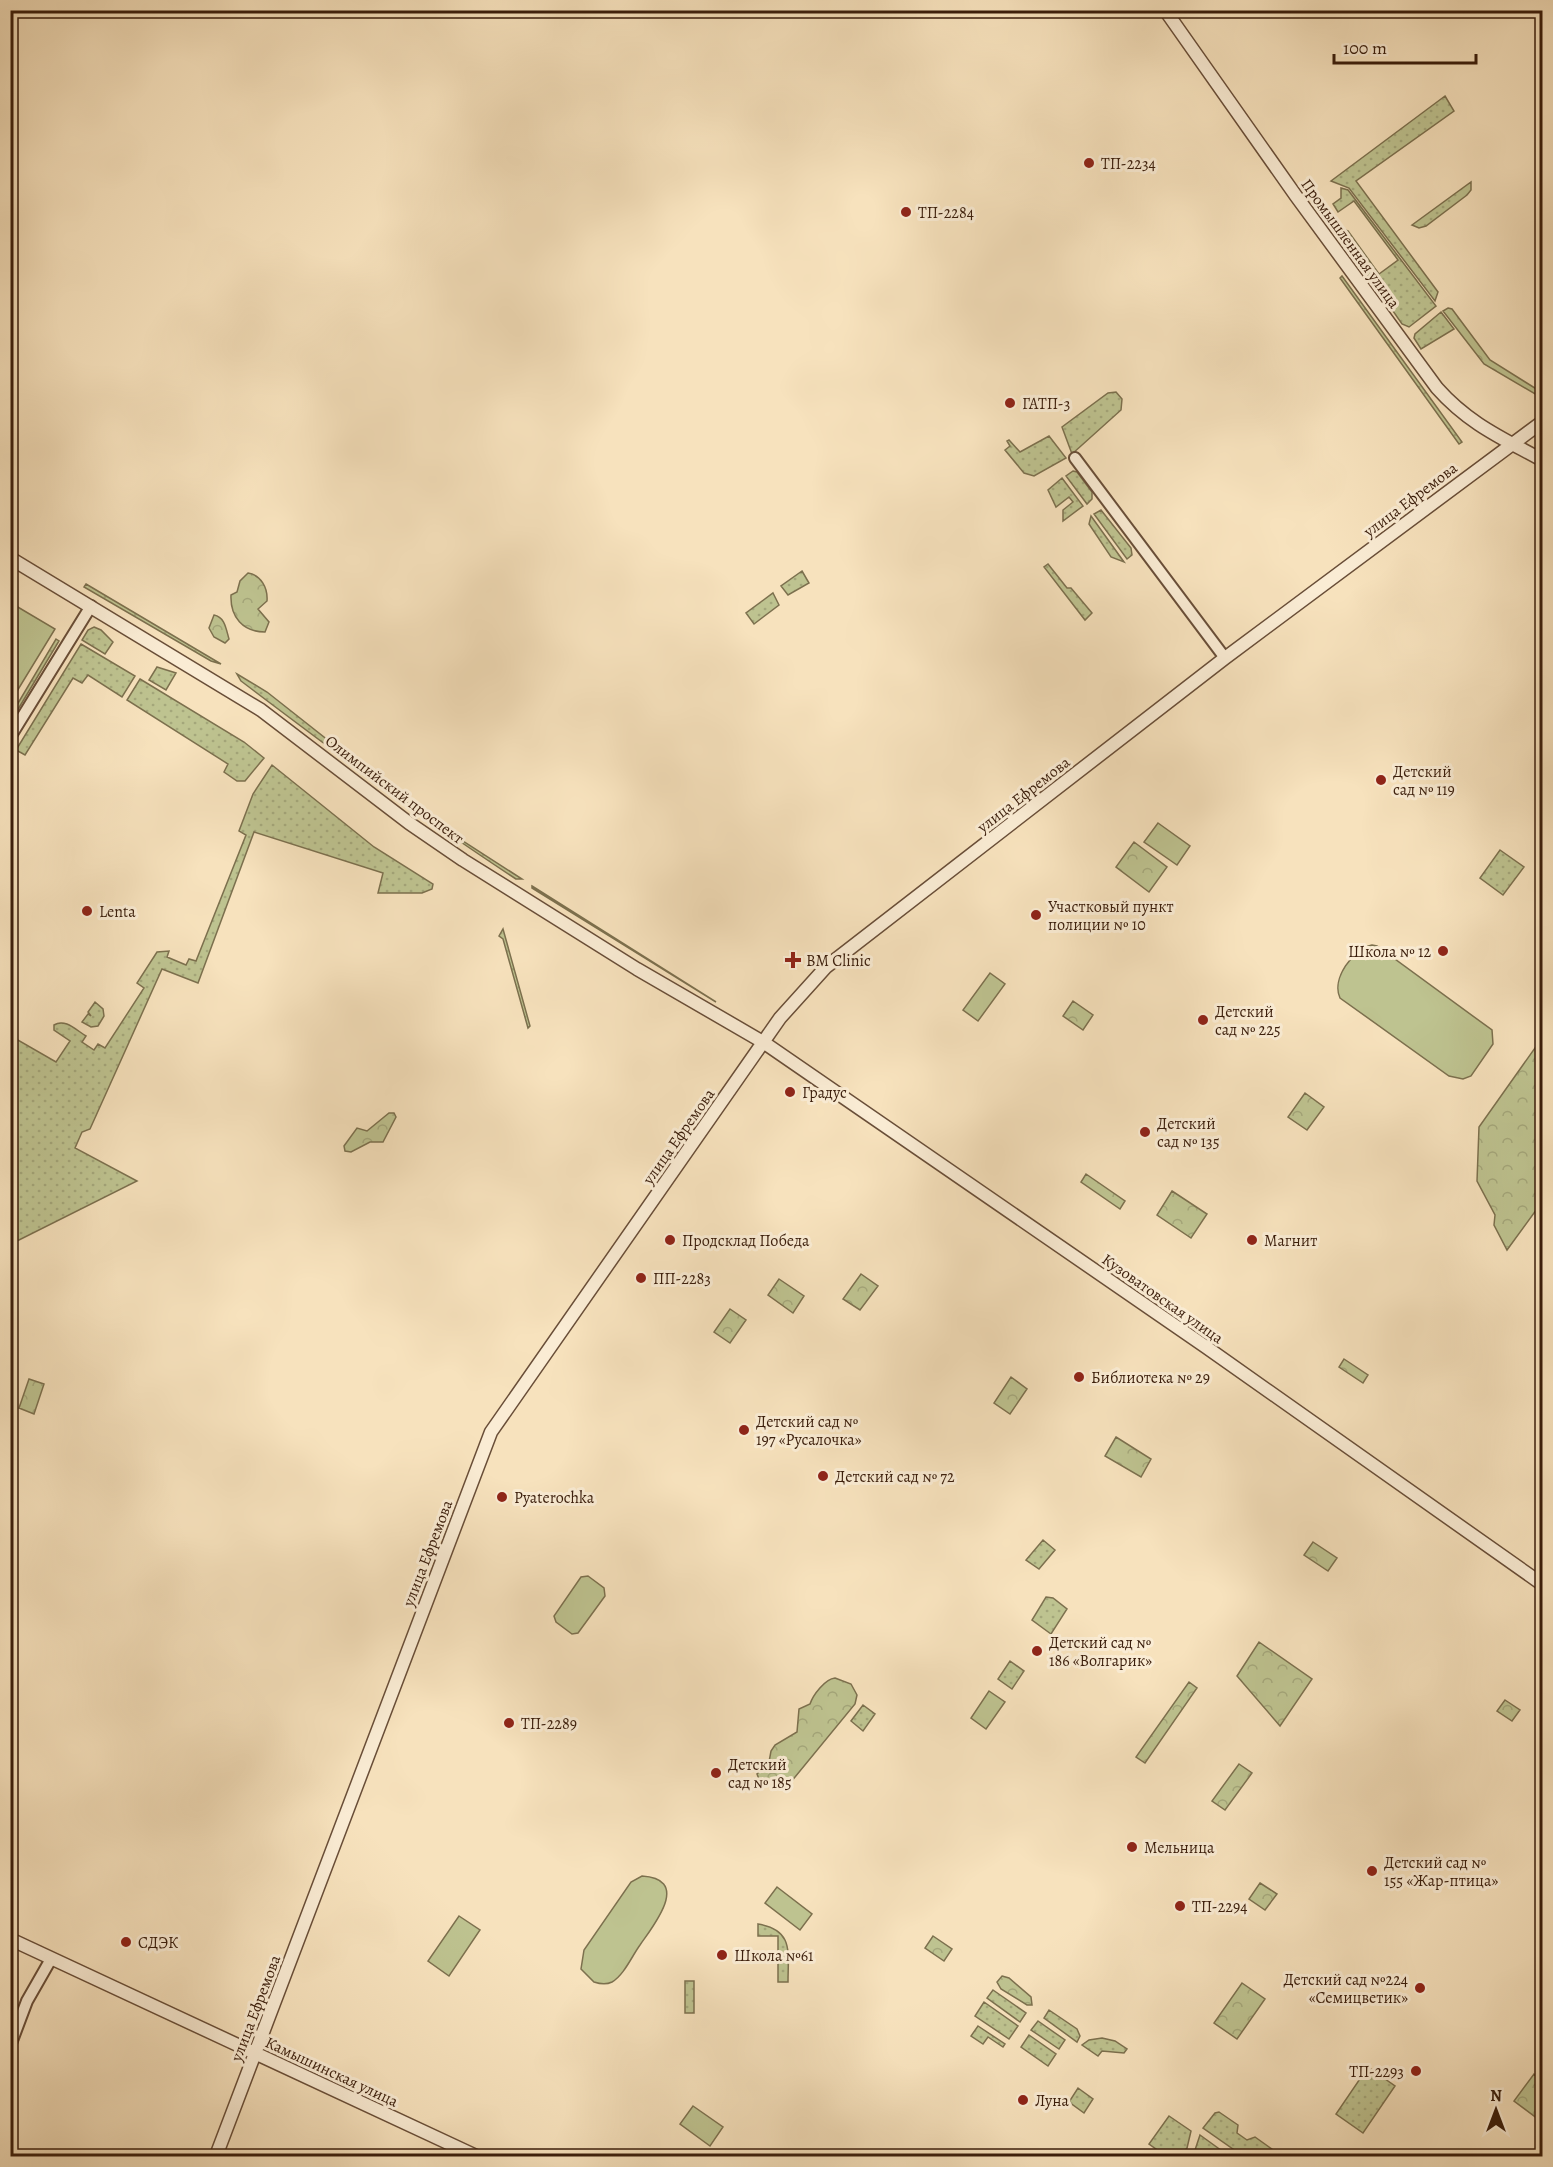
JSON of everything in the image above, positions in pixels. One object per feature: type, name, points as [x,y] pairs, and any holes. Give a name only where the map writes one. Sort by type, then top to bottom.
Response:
[{"type":"street","name":"Промышленная улица","points":[[1165,10],[1296,196],[1437,388],[1457,410],[1478,426],[1542,460]]},
{"type":"street","name":"улица Ефремова","points":[[216,2157],[490,1432],[791,1004],[826,967],[1225,658],[1542,422]]},
{"type":"street","points":[[1075,458],[1225,658]]},
{"type":"street","name":"Олимпийский проспект","points":[[10,558],[261,710],[401,817],[463,860],[637,969],[763,1042]]},
{"type":"street","points":[[10,737],[91,606]]},
{"type":"street","name":"Кузоватовская улица","points":[[763,1042],[1196,1340],[1542,1584]]},
{"type":"street","name":"Камышинская улица","points":[[10,1939],[476,2157]]},
{"type":"street","points":[[10,2046],[27,2001],[51,1959]]},
{"type":"green space","points":[[1445,96],[1454,111],[1356,181],[1438,292],[1435,301],[1349,188],[1331,181]]},
{"type":"green space","points":[[1471,182],[1471,190],[1467,195],[1426,226],[1419,228],[1412,225]]},
{"type":"green space","points":[[1341,188],[1348,190],[1436,306],[1409,327],[1402,324],[1340,235],[1342,229],[1348,231],[1379,274],[1398,260],[1354,201],[1338,212],[1333,204],[1341,198]]},
{"type":"green space","points":[[1342,276],[1462,442],[1459,444],[1340,278]]},
{"type":"green space","points":[[1448,308],[1452,309],[1490,360],[1538,390],[1542,387],[1542,398],[1484,364],[1443,311]]},
{"type":"green space","points":[[1441,312],[1454,329],[1421,349],[1414,338],[1415,334]]},
{"type":"green space","points":[[1116,392],[1122,399],[1121,410],[1072,454],[1062,427],[1108,393]]},
{"type":"green space","points":[[1049,436],[1066,458],[1034,476],[1024,473],[1005,450],[1010,446],[1007,441],[1009,440],[1020,452]]},
{"type":"green space","points":[[1073,471],[1077,472],[1092,492],[1092,499],[1087,504],[1066,476]]},
{"type":"green space","points":[[1062,478],[1083,506],[1063,521],[1063,510],[1073,502],[1069,497],[1056,507],[1048,490]]},
{"type":"green space","points":[[1101,510],[1131,548],[1132,555],[1127,559],[1094,514]]},
{"type":"green space","points":[[1091,516],[1124,562],[1111,557],[1089,524]]},
{"type":"green space","points":[[1048,564],[1067,588],[1071,588],[1092,613],[1085,620],[1044,567]]},
{"type":"green space","points":[[802,571],[809,583],[788,595],[781,586]]},
{"type":"green space","points":[[248,573],[260,579],[266,591],[267,601],[258,609],[269,622],[265,632],[244,626],[239,622],[233,610],[231,595],[237,592],[240,581]]},
{"type":"green space","points":[[86,584],[221,664],[211,661],[84,587]]},
{"type":"green space","points":[[773,593],[779,605],[754,624],[746,613]]},
{"type":"green space","points":[[11,603],[55,629],[11,701]]},
{"type":"green space","points":[[214,615],[221,618],[224,624],[229,639],[225,643],[214,637],[209,628]]},
{"type":"green space","points":[[94,627],[101,630],[113,642],[105,654],[82,640],[88,630]]},
{"type":"green space","points":[[56,639],[59,641],[11,721],[11,715]]},
{"type":"green space","points":[[81,644],[135,676],[122,697],[88,675],[82,683],[73,678],[25,755],[16,750]]},
{"type":"green space","points":[[157,667],[176,673],[166,690],[149,680]]},
{"type":"green space","points":[[237,674],[267,692],[423,815],[241,681]]},
{"type":"green space","points":[[140,679],[244,742],[264,758],[245,781],[237,781],[224,772],[228,764],[127,700]]},
{"type":"green space","points":[[272,765],[374,847],[433,884],[432,889],[422,893],[378,893],[383,873],[254,832],[198,983],[162,969],[90,1129],[82,1132],[75,1148],[137,1181],[11,1244],[11,1036],[56,1062],[70,1041],[54,1030],[54,1025],[58,1023],[70,1026],[86,1036],[82,1042],[94,1050],[98,1044],[105,1048],[144,988],[137,983],[157,952],[169,951],[167,957],[186,965],[189,959],[196,961],[246,835],[239,831],[253,794]]},
{"type":"green space","points":[[426,817],[522,879],[516,879]]},
{"type":"green space","points":[[1158,823],[1190,846],[1177,865],[1144,842]]},
{"type":"green space","points":[[1134,842],[1167,867],[1149,892],[1116,867]]},
{"type":"green space","points":[[1500,850],[1524,867],[1503,895],[1480,878]]},
{"type":"green space","points":[[532,886],[716,1002],[532,888]]},
{"type":"green space","points":[[503,929],[530,1026],[528,1028],[503,939],[499,936]]},
{"type":"green space","points":[[1372,945],[1377,946],[1492,1030],[1493,1044],[1471,1076],[1463,1079],[1449,1076],[1340,998],[1338,990],[1341,974],[1358,952]]},
{"type":"green space","points":[[990,973],[1005,984],[978,1021],[963,1010]]},
{"type":"green space","points":[[1073,1001],[1093,1015],[1083,1030],[1063,1016]]},
{"type":"green space","points":[[95,1002],[103,1009],[104,1016],[98,1026],[91,1027],[82,1022],[88,1014],[91,1016],[88,1012]]},
{"type":"green space","points":[[1542,1038],[1542,1202],[1507,1250],[1494,1225],[1495,1215],[1477,1181],[1479,1127]]},
{"type":"green space","points":[[1305,1093],[1324,1107],[1307,1130],[1288,1117]]},
{"type":"green space","points":[[389,1113],[394,1113],[396,1117],[383,1142],[370,1142],[351,1152],[345,1151],[344,1146],[357,1128],[367,1131]]},
{"type":"green space","points":[[1086,1174],[1125,1201],[1120,1209],[1081,1182]]},
{"type":"green space","points":[[1172,1191],[1207,1214],[1191,1238],[1157,1215]]},
{"type":"green space","points":[[861,1274],[878,1286],[860,1310],[843,1299]]},
{"type":"green space","points":[[779,1279],[804,1296],[793,1313],[768,1295]]},
{"type":"green space","points":[[730,1309],[746,1320],[730,1343],[714,1332]]},
{"type":"green space","points":[[1344,1359],[1368,1375],[1363,1383],[1339,1367]]},
{"type":"green space","points":[[1011,1377],[1027,1389],[1010,1414],[994,1403]]},
{"type":"green space","points":[[29,1379],[44,1384],[34,1414],[19,1408]]},
{"type":"green space","points":[[1116,1437],[1151,1459],[1141,1477],[1105,1456]]},
{"type":"green space","points":[[1043,1540],[1055,1550],[1039,1569],[1026,1560]]},
{"type":"green space","points":[[1313,1542],[1337,1558],[1328,1571],[1304,1555]]},
{"type":"green space","points":[[588,1576],[604,1588],[605,1596],[578,1633],[572,1634],[556,1622],[554,1616],[581,1577]]},
{"type":"green space","points":[[1046,1597],[1053,1598],[1067,1609],[1051,1634],[1032,1620]]},
{"type":"green space","points":[[1259,1642],[1312,1679],[1280,1726],[1237,1676]]},
{"type":"green space","points":[[1010,1661],[1024,1671],[1012,1689],[998,1679]]},
{"type":"green space","points":[[835,1678],[851,1684],[857,1695],[855,1704],[786,1788],[783,1789],[778,1783],[759,1779],[757,1774],[769,1762],[775,1745],[797,1732],[799,1709],[810,1704],[820,1688],[827,1681]]},
{"type":"green space","points":[[1189,1682],[1197,1688],[1145,1763],[1136,1757]]},
{"type":"green space","points":[[989,1691],[1005,1702],[986,1729],[971,1718]]},
{"type":"green space","points":[[1505,1700],[1520,1710],[1512,1721],[1497,1711]]},
{"type":"green space","points":[[863,1705],[875,1714],[863,1731],[851,1721]]},
{"type":"green space","points":[[1239,1764],[1252,1773],[1225,1810],[1212,1801]]},
{"type":"green space","points":[[642,1876],[657,1879],[665,1885],[667,1894],[660,1916],[628,1965],[616,1979],[603,1984],[594,1982],[581,1969],[584,1950],[631,1882]]},
{"type":"green space","points":[[1260,1883],[1277,1894],[1265,1910],[1249,1899]]},
{"type":"green space","points":[[777,1887],[812,1914],[800,1930],[765,1903]]},
{"type":"green space","points":[[459,1916],[480,1930],[449,1976],[428,1961]]},
{"type":"green space","points":[[758,1924],[778,1931],[783,1937],[788,1952],[788,1982],[778,1982],[778,1936],[758,1936]]},
{"type":"green space","points":[[933,1936],[952,1949],[944,1961],[925,1948]]},
{"type":"green space","points":[[1002,1976],[1009,1978],[1031,1997],[1032,2005],[1027,2005],[1001,1989],[997,1982]]},
{"type":"green space","points":[[685,1981],[694,1981],[694,2013],[685,2013]]},
{"type":"green space","points":[[1242,1983],[1265,1999],[1237,2039],[1214,2023]]},
{"type":"green space","points":[[993,1990],[1026,2013],[1020,2022],[987,1998]]},
{"type":"green space","points":[[984,2002],[1018,2026],[1009,2039],[975,2016]]},
{"type":"green space","points":[[1049,2010],[1077,2029],[1080,2036],[1077,2042],[1044,2018]]},
{"type":"green space","points":[[1038,2021],[1065,2040],[1059,2049],[1031,2030]]},
{"type":"green space","points":[[978,2026],[1005,2044],[1003,2047],[988,2037],[983,2044],[971,2036]]},
{"type":"green space","points":[[1029,2035],[1056,2054],[1048,2066],[1021,2047]]},
{"type":"green space","points":[[1102,2038],[1115,2041],[1127,2049],[1124,2053],[1102,2051],[1098,2056],[1082,2045],[1089,2040]]},
{"type":"green space","points":[[1368,2067],[1395,2086],[1363,2133],[1336,2114]]},
{"type":"green space","points":[[1534,2074],[1542,2080],[1542,2122],[1514,2101]]},
{"type":"green space","points":[[1078,2088],[1093,2099],[1084,2113],[1069,2102]]},
{"type":"green space","points":[[693,2106],[723,2127],[710,2146],[680,2124]]},
{"type":"green space","points":[[1219,2112],[1238,2125],[1237,2133],[1247,2140],[1255,2137],[1276,2152],[1272,2156],[1243,2156],[1203,2128],[1215,2113]]},
{"type":"green space","points":[[1169,2116],[1191,2131],[1187,2148],[1179,2156],[1166,2156],[1149,2144]]},
{"type":"green space","points":[[1200,2135],[1229,2156],[1193,2156]]},
{"type":"place","name":"ТП-2234","points":[[1089,163]]},
{"type":"place","name":"ТП-2284","points":[[906,212]]},
{"type":"place","name":"ГАТП-3","points":[[1010,403]]},
{"type":"place","name":"Детский сад № 119","points":[[1381,780]]},
{"type":"place","name":"Lenta","points":[[87,911]]},
{"type":"place","name":"Участковый пункт полиции № 10","points":[[1036,915]]},
{"type":"place","name":"Школа № 12","points":[[1443,951]]},
{"type":"place","name":"BM Clinic","points":[[793,960]]},
{"type":"place","name":"Детский сад № 225","points":[[1203,1020]]},
{"type":"place","name":"Градус","points":[[790,1092]]},
{"type":"place","name":"Детский сад № 135","points":[[1145,1132]]},
{"type":"place","name":"Продсклад Победа","points":[[670,1240]]},
{"type":"place","name":"Магнит","points":[[1252,1240]]},
{"type":"place","name":"ПП-2283","points":[[641,1278]]},
{"type":"place","name":"Библиотека № 29","points":[[1079,1377]]},
{"type":"place","name":"Детский сад № 197 «Русалочка»","points":[[744,1430]]},
{"type":"place","name":"Детский сад № 72","points":[[823,1476]]},
{"type":"place","name":"Pyaterochka","points":[[502,1497]]},
{"type":"place","name":"Детский сад № 186 «Волгарик»","points":[[1037,1651]]},
{"type":"place","name":"ТП-2289","points":[[509,1723]]},
{"type":"place","name":"Детский сад № 185","points":[[716,1773]]},
{"type":"place","name":"Мельница","points":[[1132,1847]]},
{"type":"place","name":"Детский сад № 155 «Жар-птица»","points":[[1372,1871]]},
{"type":"place","name":"ТП-2294","points":[[1180,1906]]},
{"type":"place","name":"СДЭК","points":[[126,1942]]},
{"type":"place","name":"Школа №61","points":[[722,1955]]},
{"type":"place","name":"Детский сад №224 «Семицветик»","points":[[1420,1988]]},
{"type":"place","name":"ТП-2293","points":[[1416,2071]]},
{"type":"place","name":"Луна","points":[[1023,2100]]}]
